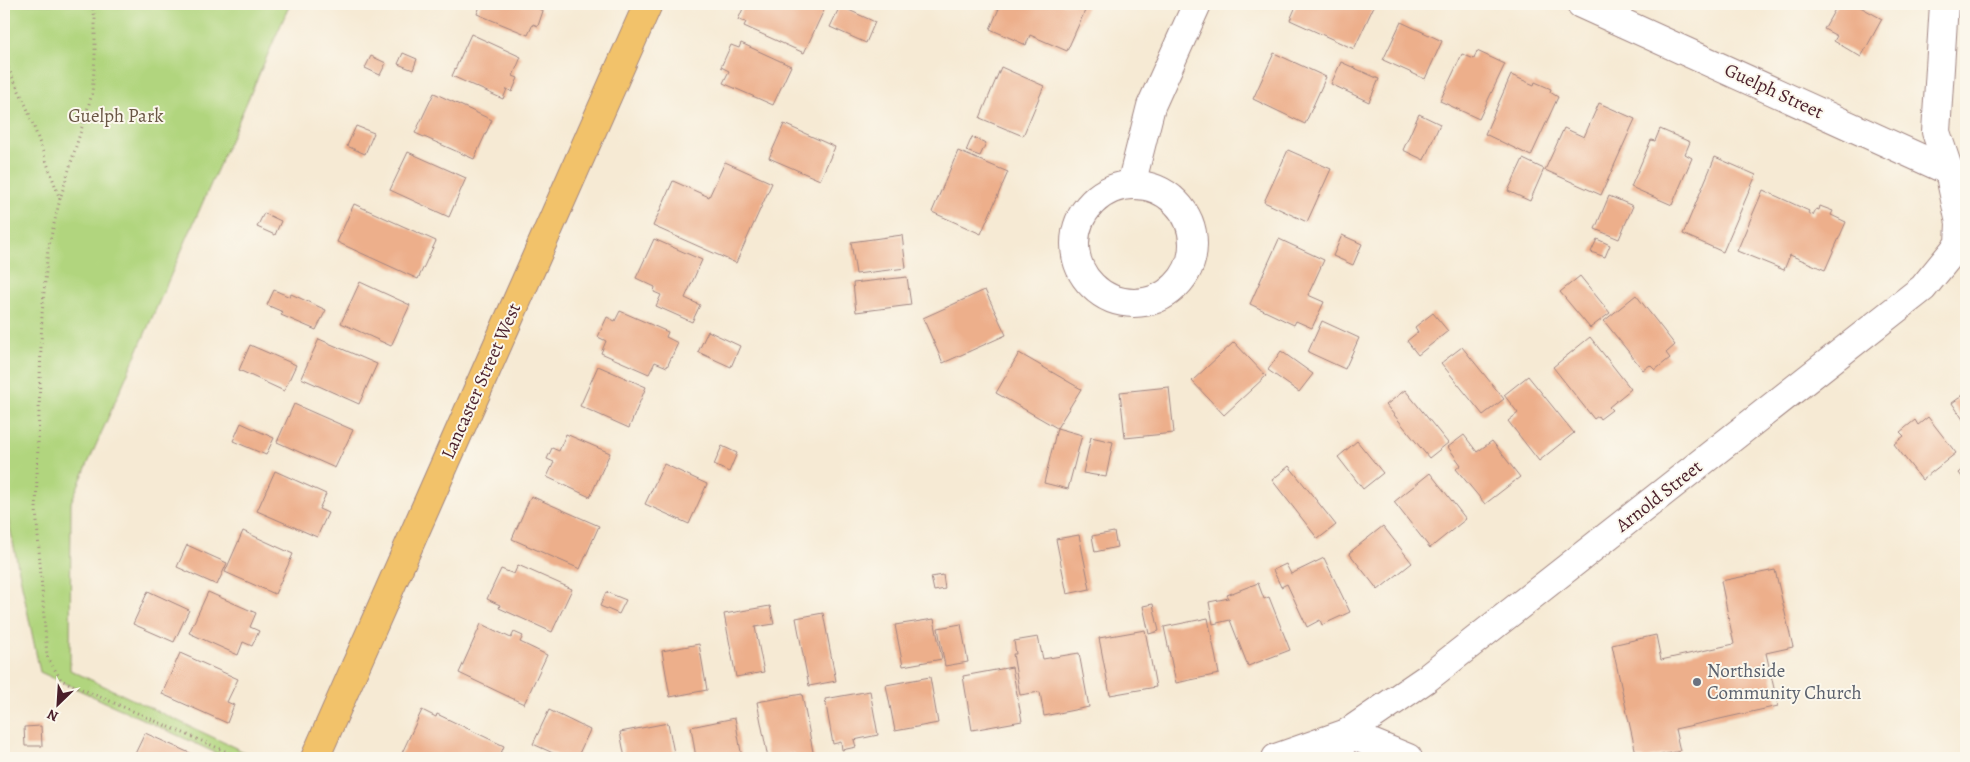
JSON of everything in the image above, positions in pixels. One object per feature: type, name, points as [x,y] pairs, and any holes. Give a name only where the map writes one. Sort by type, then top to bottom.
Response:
[{"type":"main road","name":"Lancaster Street West","points":[[315,758],[648,4]]},
{"type":"street","points":[[1132,185],[1151,106],[1197,4]]},
{"type":"street","name":"Guelph Street","points":[[1581,4],[1957,175]]},
{"type":"street","name":"Arnold Street","points":[[1276,758],[1347,733],[1426,679],[1923,288],[1959,244],[1960,223],[1957,175],[1936,132],[1944,4]]},
{"type":"street","points":[[1132,185],[1150,187],[1168,196],[1182,211],[1190,226],[1193,246],[1189,266],[1176,285],[1160,297],[1140,303],[1119,302],[1106,296],[1090,284],[1078,266],[1074,249],[1076,228],[1085,210],[1094,200],[1111,190],[1132,185]]},
{"type":"street","points":[[1336,758],[1347,733],[1408,758]]},
{"type":"path","points":[[92,4],[95,18],[95,57],[92,94],[60,199],[48,250],[42,314],[36,509],[47,656],[61,680],[241,758]]},
{"type":"path","points":[[4,59],[27,108],[60,199]]},
{"type":"green space","name":"Guelph Park","points":[[4,4],[290,4],[71,502],[70,670],[257,758],[227,758],[40,672],[4,499]]},
{"type":"building","points":[[481,4],[541,4],[539,9],[543,11],[538,26],[533,24],[528,35],[477,14]]},
{"type":"building","points":[[745,4],[810,4],[824,10],[804,53],[744,26],[746,22],[738,20]]},
{"type":"building","points":[[1001,4],[1088,4],[1067,51],[1030,35],[1026,45],[990,29]]},
{"type":"building","points":[[1297,4],[1370,4],[1374,6],[1354,49],[1290,20]]},
{"type":"building","points":[[1838,4],[1855,4],[1882,19],[1861,57],[1834,41],[1837,36],[1824,29]]},
{"type":"building","points":[[840,6],[875,22],[866,43],[830,27]]},
{"type":"building","points":[[1401,22],[1442,41],[1425,79],[1383,60]]},
{"type":"building","points":[[471,34],[521,57],[513,76],[518,78],[512,92],[507,89],[503,99],[452,76]]},
{"type":"building","points":[[741,43],[791,66],[773,105],[723,83],[729,71],[721,67],[731,45],[739,48]]},
{"type":"building","points":[[1477,51],[1505,64],[1479,119],[1440,101],[1462,54],[1474,59]]},
{"type":"building","points":[[403,53],[417,59],[413,70],[398,64]]},
{"type":"building","points":[[1274,53],[1326,77],[1305,124],[1253,99]]},
{"type":"building","points":[[371,56],[386,63],[380,75],[365,68]]},
{"type":"building","points":[[1341,62],[1379,79],[1369,102],[1331,84]]},
{"type":"building","points":[[1001,67],[1044,86],[1023,136],[980,118]]},
{"type":"building","points":[[1511,75],[1534,85],[1535,82],[1551,89],[1550,92],[1558,97],[1531,156],[1485,134]]},
{"type":"building","points":[[434,93],[492,120],[474,159],[415,133]]},
{"type":"building","points":[[1599,103],[1635,119],[1601,195],[1545,170],[1564,128],[1584,137]]},
{"type":"building","points":[[1419,114],[1440,124],[1424,160],[1403,150]]},
{"type":"building","points":[[784,124],[835,147],[820,180],[769,158]]},
{"type":"building","points":[[356,126],[374,133],[365,154],[347,146]]},
{"type":"building","points":[[1660,129],[1690,142],[1685,154],[1692,158],[1672,205],[1631,187],[1651,140],[1655,141]]},
{"type":"building","points":[[972,137],[986,143],[980,156],[966,151]]},
{"type":"building","points":[[1288,150],[1331,169],[1307,222],[1264,202]]},
{"type":"building","points":[[958,151],[1008,172],[981,234],[932,212]]},
{"type":"building","points":[[408,152],[466,178],[449,217],[390,190]]},
{"type":"building","points":[[1715,157],[1756,175],[1723,252],[1683,234]]},
{"type":"building","points":[[1523,159],[1544,169],[1530,201],[1508,191]]},
{"type":"building","points":[[725,162],[772,183],[736,263],[653,226],[673,181],[709,197]]},
{"type":"building","points":[[1763,190],[1809,211],[1808,213],[1813,215],[1816,209],[1819,210],[1820,206],[1833,211],[1831,215],[1846,222],[1825,270],[1790,255],[1784,270],[1737,251]]},
{"type":"building","points":[[1609,196],[1633,206],[1619,239],[1595,229]]},
{"type":"building","points":[[354,204],[436,241],[418,279],[337,242]]},
{"type":"building","points":[[264,213],[281,221],[275,235],[257,227]]},
{"type":"building","points":[[902,235],[906,268],[856,274],[851,242]]},
{"type":"building","points":[[1342,235],[1362,244],[1353,265],[1333,256]]},
{"type":"building","points":[[654,239],[702,260],[685,298],[700,305],[692,322],[656,306],[661,295],[654,292],[655,287],[636,278]]},
{"type":"building","points":[[1279,239],[1324,260],[1308,295],[1324,302],[1312,328],[1296,321],[1294,325],[1250,304]]},
{"type":"building","points":[[1597,239],[1610,245],[1605,257],[1591,252]]},
{"type":"building","points":[[1580,276],[1610,313],[1590,328],[1560,292]]},
{"type":"building","points":[[907,277],[911,305],[856,312],[853,283]]},
{"type":"building","points":[[360,282],[410,305],[391,346],[341,323]]},
{"type":"building","points":[[274,290],[290,297],[291,294],[326,310],[316,330],[281,315],[283,312],[267,305]]},
{"type":"building","points":[[985,290],[1006,335],[943,363],[923,318]]},
{"type":"building","points":[[1636,295],[1675,345],[1666,353],[1670,358],[1655,370],[1650,365],[1643,370],[1604,321]]},
{"type":"building","points":[[620,311],[668,332],[666,337],[678,343],[667,367],[655,362],[649,374],[601,353],[606,341],[598,337],[607,317],[615,321]]},
{"type":"building","points":[[1433,313],[1448,331],[1418,355],[1407,341],[1418,332],[1415,327]]},
{"type":"building","points":[[1322,321],[1359,338],[1345,369],[1308,352]]},
{"type":"building","points":[[708,331],[740,346],[731,367],[698,352]]},
{"type":"building","points":[[1590,337],[1631,389],[1609,407],[1612,410],[1600,419],[1598,416],[1594,419],[1553,367]]},
{"type":"building","points":[[319,339],[377,364],[359,404],[301,378]]},
{"type":"building","points":[[1234,342],[1266,376],[1224,415],[1192,381]]},
{"type":"building","points":[[250,345],[296,365],[284,391],[239,370]]},
{"type":"building","points":[[1462,347],[1504,399],[1483,415],[1441,363]]},
{"type":"building","points":[[1281,351],[1313,374],[1299,392],[1268,370]]},
{"type":"building","points":[[1019,353],[1081,389],[1057,428],[996,393]]},
{"type":"building","points":[[598,366],[646,387],[629,428],[580,406]]},
{"type":"building","points":[[1528,376],[1574,433],[1539,461],[1508,421],[1518,413],[1504,395]]},
{"type":"building","points":[[1169,387],[1174,433],[1125,438],[1120,392]]},
{"type":"building","points":[[1405,390],[1448,443],[1429,458],[1386,405]]},
{"type":"building","points":[[1966,393],[1966,424],[1952,403]]},
{"type":"building","points":[[294,404],[353,430],[335,468],[277,442]]},
{"type":"building","points":[[1928,417],[1956,453],[1922,480],[1894,444],[1904,436],[1900,432],[1915,420],[1918,425]]},
{"type":"building","points":[[241,423],[274,438],[266,455],[233,441]]},
{"type":"building","points":[[1057,428],[1082,435],[1068,489],[1044,483]]},
{"type":"building","points":[[566,434],[610,453],[590,497],[547,477],[554,462],[547,459],[552,448],[559,451]]},
{"type":"building","points":[[1464,435],[1477,452],[1492,441],[1520,477],[1485,504],[1456,469],[1461,465],[1448,447]]},
{"type":"building","points":[[1091,437],[1113,442],[1106,477],[1083,473]]},
{"type":"building","points":[[1357,441],[1383,473],[1363,489],[1338,457]]},
{"type":"building","points":[[722,446],[737,453],[729,472],[714,465]]},
{"type":"building","points":[[664,464],[707,484],[689,524],[645,504]]},
{"type":"building","points":[[1289,466],[1336,525],[1318,539],[1272,480]]},
{"type":"building","points":[[1966,467],[1966,482],[1959,473]]},
{"type":"building","points":[[275,471],[326,494],[319,509],[328,513],[317,537],[257,511]]},
{"type":"building","points":[[1430,473],[1466,519],[1430,548],[1394,502]]},
{"type":"building","points":[[531,496],[599,526],[580,569],[512,539]]},
{"type":"building","points":[[1383,526],[1412,563],[1378,590],[1349,553]]},
{"type":"building","points":[[243,531],[293,554],[275,594],[225,572]]},
{"type":"building","points":[[1114,532],[1117,547],[1095,552],[1092,536]]},
{"type":"building","points":[[1079,535],[1090,589],[1067,594],[1056,539]]},
{"type":"building","points":[[187,545],[227,563],[217,585],[177,567]]},
{"type":"building","points":[[1324,558],[1350,612],[1322,625],[1320,620],[1307,627],[1287,584],[1281,587],[1273,570],[1286,564],[1291,574]]},
{"type":"building","points":[[518,565],[572,589],[552,632],[499,608],[500,605],[487,599],[501,569],[514,574]]},
{"type":"building","name":"Northside Community Church","points":[[1775,570],[1793,647],[1766,653],[1778,706],[1675,729],[1680,751],[1648,758],[1637,758],[1612,645],[1656,635],[1661,660],[1734,644],[1721,581]]},
{"type":"building","points":[[943,575],[945,589],[934,591],[931,577]]},
{"type":"building","points":[[1258,583],[1264,599],[1269,597],[1290,650],[1248,666],[1230,620],[1213,624],[1209,602],[1229,598],[1227,595]]},
{"type":"building","points":[[148,591],[189,610],[174,642],[133,624]]},
{"type":"building","points":[[208,592],[256,613],[250,627],[259,631],[252,646],[243,642],[238,655],[189,633]]},
{"type":"building","points":[[606,592],[626,600],[619,614],[600,606]]},
{"type":"building","points":[[1153,604],[1159,631],[1149,634],[1143,606]]},
{"type":"building","points":[[770,606],[774,624],[755,627],[764,672],[736,677],[724,614]]},
{"type":"building","points":[[823,613],[836,681],[809,686],[796,618]]},
{"type":"building","points":[[1208,618],[1219,674],[1176,683],[1164,627]]},
{"type":"building","points":[[934,619],[942,659],[903,666],[895,625]]},
{"type":"building","points":[[481,624],[511,638],[514,632],[523,636],[520,642],[547,655],[524,704],[459,673]]},
{"type":"building","points":[[961,624],[968,662],[945,666],[938,628]]},
{"type":"building","points":[[1145,630],[1156,687],[1110,695],[1099,638]]},
{"type":"building","points":[[1038,637],[1043,659],[1079,653],[1089,707],[1044,716],[1040,692],[1020,695],[1013,654],[1016,654],[1014,641]]},
{"type":"building","points":[[699,644],[707,690],[670,697],[662,651]]},
{"type":"building","points":[[180,653],[238,679],[227,702],[234,705],[227,723],[162,694]]},
{"type":"building","points":[[1012,667],[1022,721],[972,730],[963,676]]},
{"type":"building","points":[[930,677],[938,723],[895,731],[886,685]]},
{"type":"building","points":[[870,691],[878,735],[854,740],[856,747],[842,750],[841,742],[833,744],[825,699]]},
{"type":"building","points":[[802,694],[814,757],[795,758],[794,753],[768,758],[757,702]]},
{"type":"building","points":[[422,710],[436,717],[437,714],[504,746],[499,758],[408,758],[401,755]]},
{"type":"building","points":[[549,710],[590,730],[577,758],[564,758],[533,744]]},
{"type":"building","points":[[735,718],[742,758],[696,758],[691,727]]},
{"type":"building","points":[[668,723],[675,758],[625,758],[620,732]]},
{"type":"building","points":[[41,726],[42,746],[25,746],[24,727]]},
{"type":"building","points":[[145,733],[194,755],[193,758],[133,758]]},
{"type":"place","name":"Northside Community Church","points":[[1697,682]]}]
